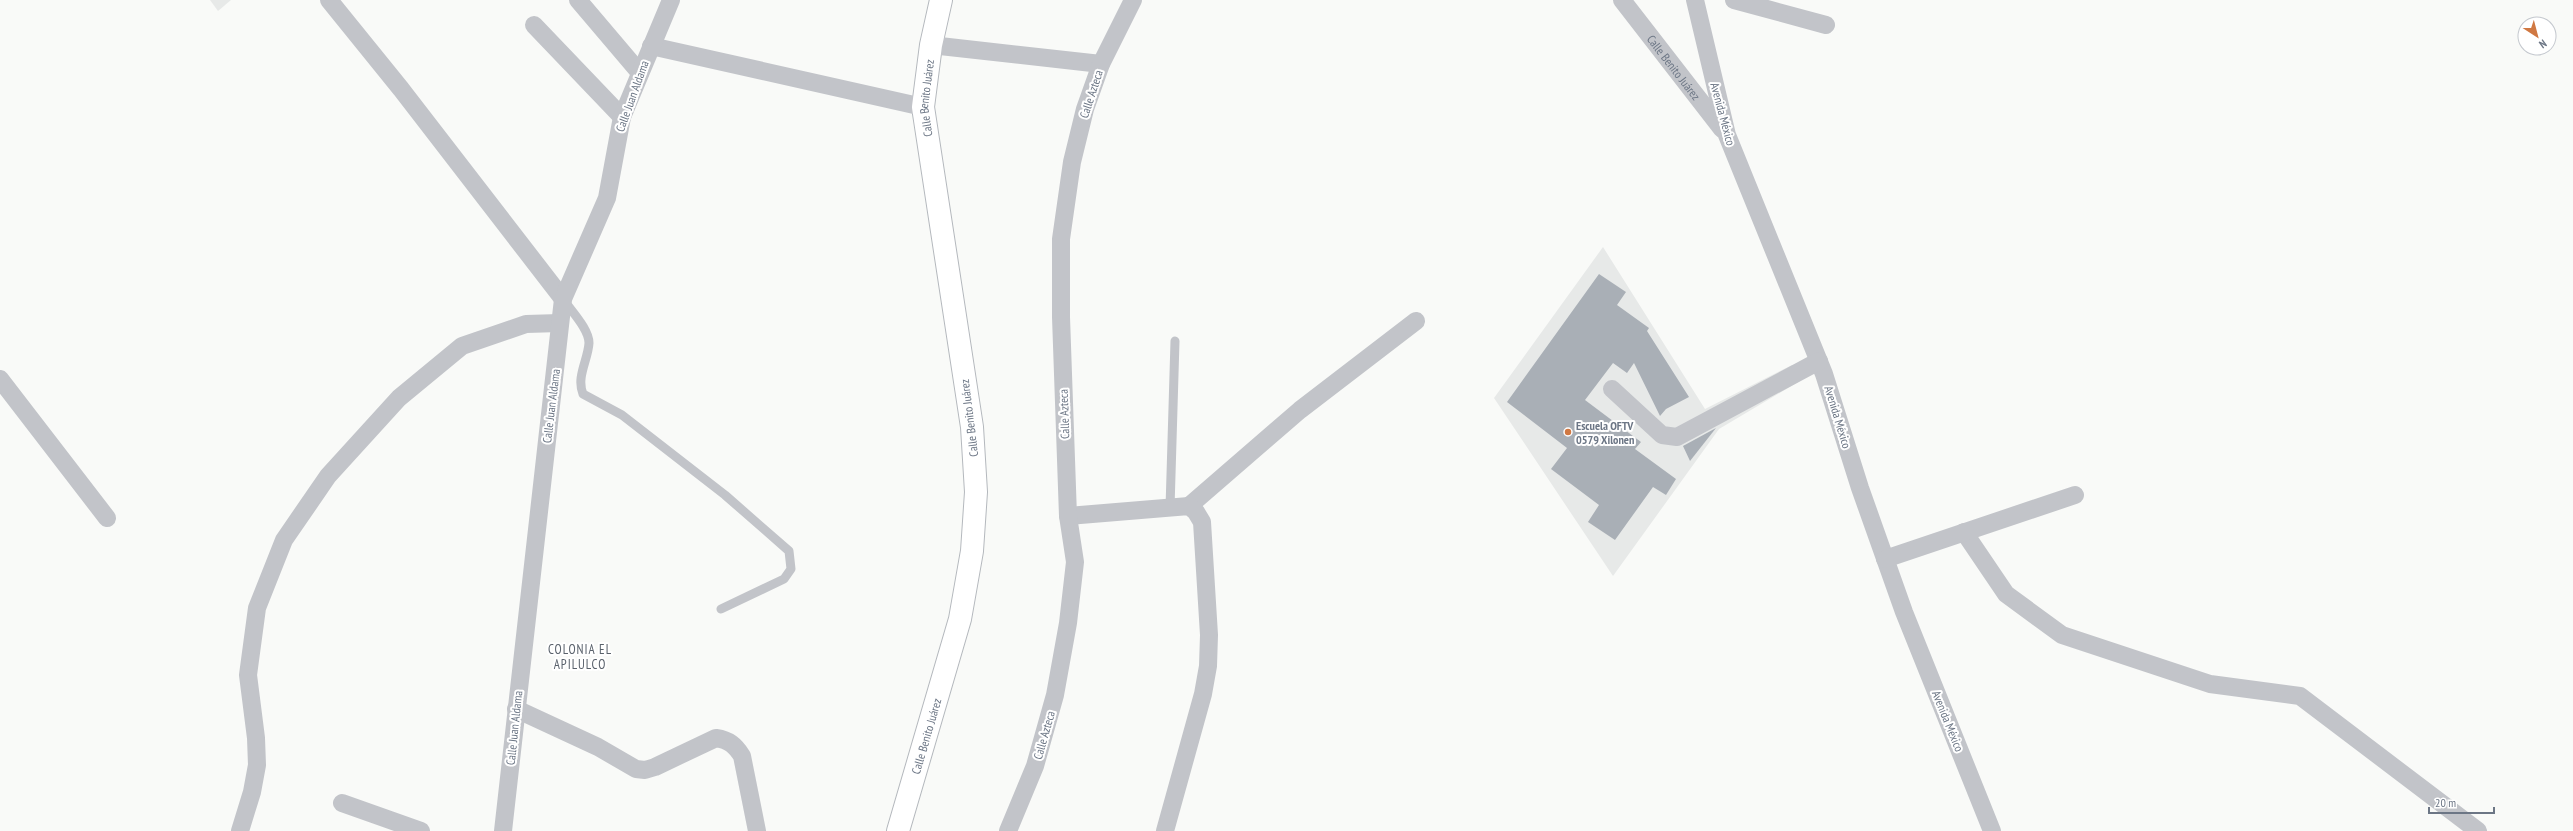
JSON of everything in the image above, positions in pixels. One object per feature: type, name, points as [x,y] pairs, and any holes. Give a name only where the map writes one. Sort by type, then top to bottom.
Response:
[{"type":"main road","name":"Calle Benito Juárez","points":[[898,831],[960,619],[972,551],[976,492],[972,426],[923,107],[938,2]]},
{"type":"street","points":[[329,0],[401,89],[563,299]]},
{"type":"street","points":[[578,0],[640,73]]},
{"type":"street","name":"Calle Juan Aldama","points":[[502,831],[563,299],[608,198],[622,117],[671,0]]},
{"type":"street","name":"Calle Azteca","points":[[1008,831],[1035,766],[1054,695],[1068,624],[1075,562],[1068,516],[1061,239],[1072,162],[1085,109],[1101,64],[1133,0]]},
{"type":"street","name":"Calle Benito Juárez","points":[[1622,0],[1727,135]]},
{"type":"street","name":"Avenida México","points":[[1695,0],[1727,135],[1819,361],[1860,488],[1885,559],[1992,831]]},
{"type":"street","points":[[1734,0],[1826,25]]},
{"type":"street","points":[[534,25],[622,117]]},
{"type":"street","points":[[931,45],[1101,64]]},
{"type":"street","points":[[651,46],[923,107]]},
{"type":"street","points":[[1068,516],[1189,506],[1300,410],[1416,321]]},
{"type":"street","points":[[240,831],[252,792],[257,765],[256,738],[248,675],[257,608],[284,540],[328,476],[389,409],[462,346],[526,324],[560,323]]},
{"type":"street","points":[[1612,389],[1662,434],[1677,437],[1819,361]]},
{"type":"street","points":[[0,379],[107,518]]},
{"type":"street","points":[[1885,559],[2075,495]]},
{"type":"street","points":[[1165,831],[1203,694],[1208,666],[1209,635],[1202,522],[1196,512],[1189,506]]},
{"type":"street","points":[[1964,532],[2006,594],[2062,635],[2210,684],[2300,696],[2478,831]]},
{"type":"street","points":[[516,709],[598,747],[636,769],[645,770],[656,767],[716,738],[726,739],[736,746],[742,756],[758,831]]},
{"type":"street","points":[[342,803],[421,831]]},
{"type":"lane","points":[[563,299],[585,332],[589,342],[580,386],[583,394],[622,414],[725,495],[789,552],[791,569],[784,579],[721,609]]},
{"type":"lane","points":[[1170,508],[1175,341]]},
{"type":"shaded area","points":[[210,0],[231,0],[218,11]]},
{"type":"shaded area","points":[[1603,247],[1705,409],[1792,365],[1800,381],[1719,429],[1613,576],[1494,398]]},
{"type":"building","points":[[1599,274],[1626,292],[1617,305],[1649,328],[1647,331],[1689,397],[1666,409],[1660,416],[1634,363],[1627,373],[1613,363],[1585,400],[1641,442],[1635,449],[1676,479],[1666,495],[1653,487],[1615,540],[1588,522],[1599,505],[1551,469],[1567,448],[1507,402]]},
{"type":"building","points":[[1716,428],[1690,461],[1683,446]]},
{"type":"place","name":"Escuela OFTV 0579 Xilonen","points":[[1568,432]]},
{"type":"district","name":"COLONIA EL APILULCO","points":[[580,656]]}]
